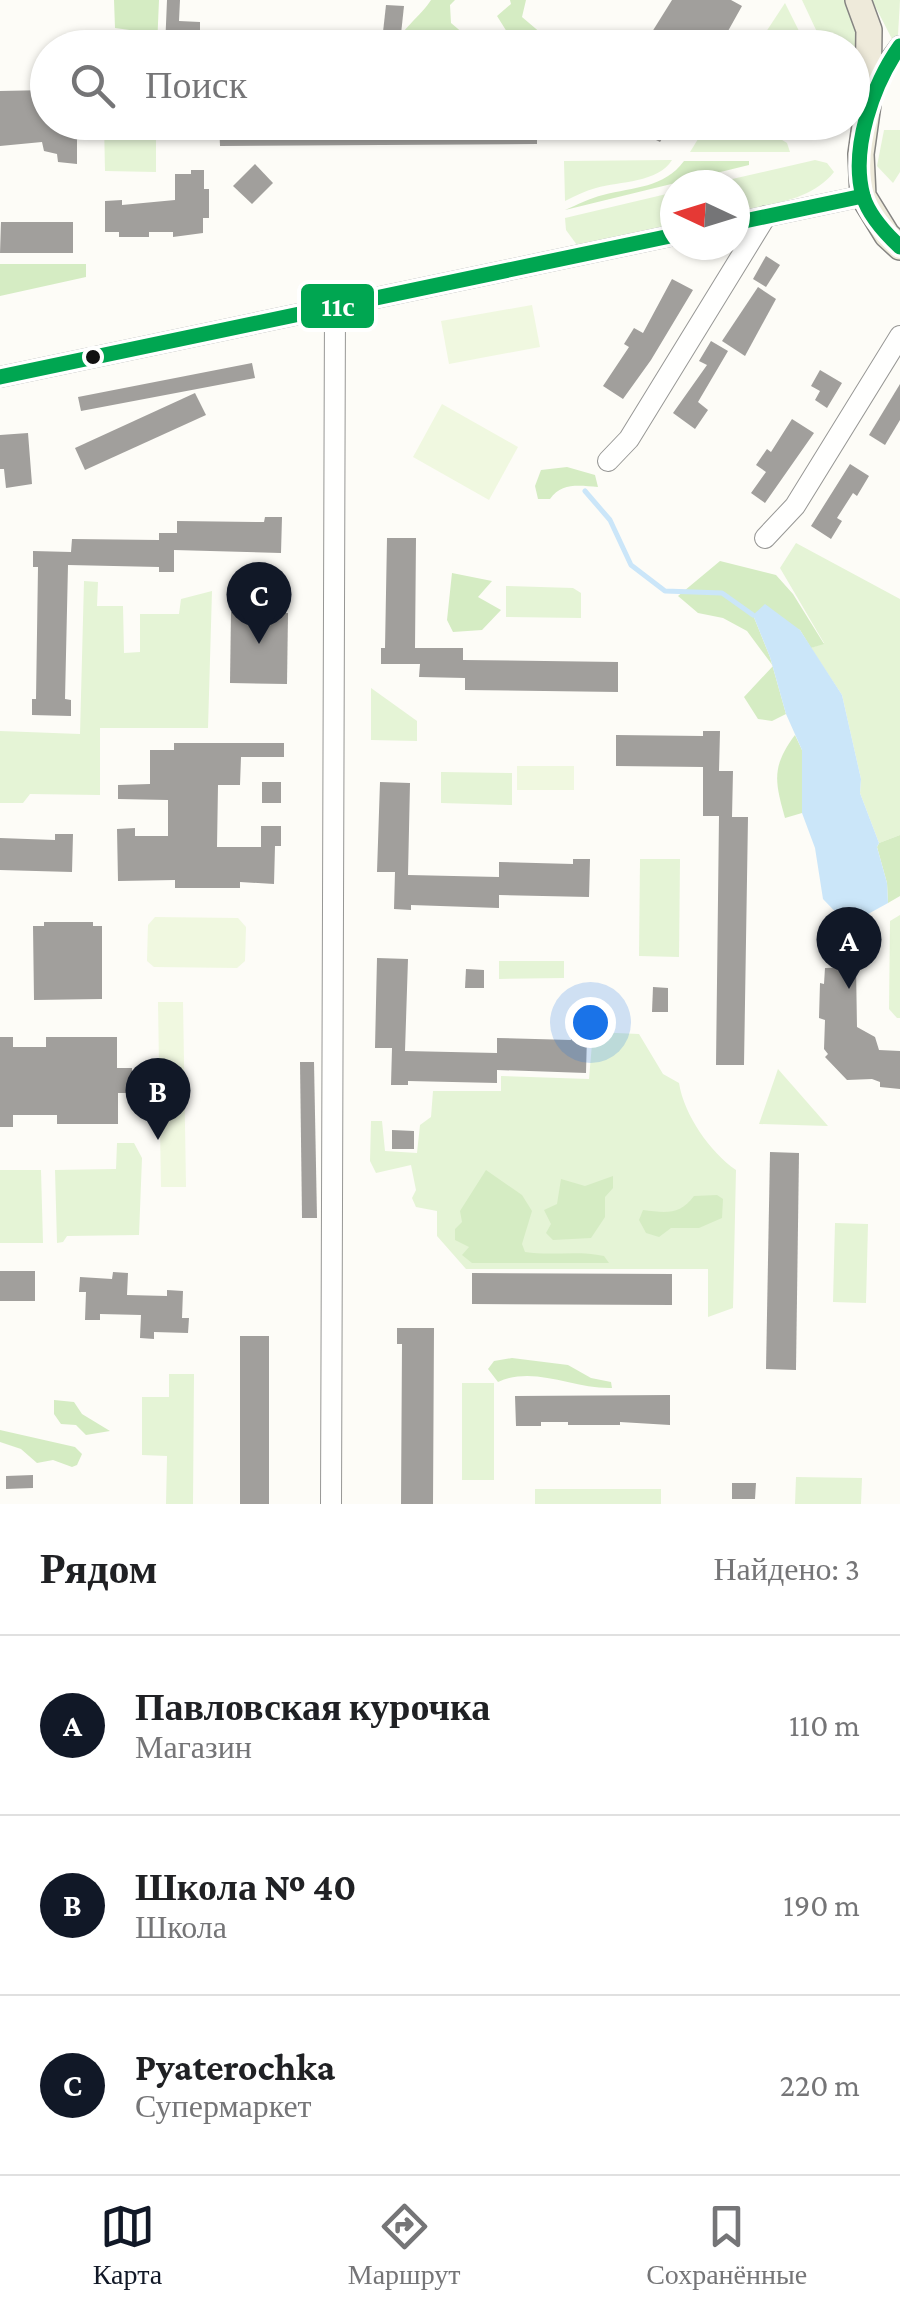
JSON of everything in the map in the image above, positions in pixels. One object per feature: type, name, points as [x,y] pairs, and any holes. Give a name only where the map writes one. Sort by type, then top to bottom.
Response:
[{"type":"main road","points":[[858,0],[869,30]]},
{"type":"main road","points":[[862,140],[864,196],[887,235],[900,247]]},
{"type":"street","points":[[870,99],[883,68],[900,46]]},
{"type":"street","points":[[750,219],[864,196]]},
{"type":"street","points":[[608,461],[628,439],[766,216]]},
{"type":"street","points":[[0,378],[660,238]]},
{"type":"street","points":[[331,1504],[336,307]]},
{"type":"street","points":[[765,538],[795,506],[900,336]]},
{"type":"green space","points":[[114,0],[159,0],[158,30],[115,28]]},
{"type":"green space","points":[[431,0],[455,0],[450,5],[451,23],[459,30],[405,30]]},
{"type":"green space","points":[[510,0],[526,0],[522,17],[537,30],[506,30],[497,16],[511,4]]},
{"type":"green space","points":[[802,0],[849,0],[855,30],[816,30]]},
{"type":"green space","points":[[872,0],[900,0],[898,35],[892,39]]},
{"type":"green space","points":[[785,3],[798,30],[767,30]]},
{"type":"green space","points":[[884,130],[900,130],[900,172],[893,183],[877,166]]},
{"type":"green space","points":[[104,140],[156,140],[156,172],[105,171]]},
{"type":"green space","points":[[697,140],[782,140],[790,152],[690,152]]},
{"type":"green space","points":[[672,160],[666,168],[648,177],[596,188],[565,201],[564,161]]},
{"type":"green space","points":[[815,160],[827,163],[834,172],[802,195],[750,209],[750,175]]},
{"type":"green space","points":[[684,161],[749,161],[749,165],[729,170],[676,170]]},
{"type":"green space","points":[[658,182],[660,187],[565,210],[598,196]]},
{"type":"green space","points":[[660,196],[660,227],[577,245],[566,230],[565,218]]},
{"type":"green space","points":[[0,264],[86,264],[86,277],[0,296]]},
{"type":"green space","points":[[532,305],[540,347],[449,364],[441,321]]},
{"type":"green space","points":[[442,404],[518,447],[489,500],[413,457]]},
{"type":"green space","points":[[567,467],[595,475],[598,487],[572,486],[550,499],[538,499],[535,486],[541,470]]},
{"type":"green space","points":[[796,543],[900,599],[900,835],[879,843],[860,793],[861,779],[842,695],[811,648],[824,643],[780,568]]},
{"type":"green space","points":[[720,561],[776,575],[793,594],[824,644],[811,648],[800,630],[753,615],[772,665],[747,631],[723,618],[698,613],[678,596]]},
{"type":"green space","points":[[452,573],[492,581],[478,597],[501,610],[482,630],[453,632],[447,620]]},
{"type":"green space","points":[[84,581],[98,582],[97,606],[123,606],[124,653],[140,652],[140,614],[179,614],[181,599],[212,591],[208,728],[100,728],[100,795],[30,794],[23,803],[0,803],[0,731],[80,734]]},
{"type":"green space","points":[[506,586],[573,588],[581,593],[581,618],[506,617]]},
{"type":"green space","points":[[773,666],[786,714],[772,721],[758,719],[744,697]]},
{"type":"green space","points":[[371,688],[417,721],[417,741],[371,740]]},
{"type":"green space","points":[[795,735],[802,750],[802,813],[785,818],[777,775],[782,756]]},
{"type":"green space","points":[[517,766],[574,766],[574,790],[517,790]]},
{"type":"green space","points":[[441,772],[512,773],[512,805],[441,803]]},
{"type":"green space","points":[[900,835],[900,896],[888,903],[877,847]]},
{"type":"green space","points":[[640,859],[680,859],[679,957],[639,956]]},
{"type":"green space","points":[[900,915],[897,1018],[889,1009],[890,921]]},
{"type":"green space","points":[[155,917],[238,918],[246,927],[245,961],[237,968],[154,967],[147,961],[148,925]]},
{"type":"green space","points":[[499,961],[564,961],[564,978],[499,979]]},
{"type":"green space","points":[[158,1002],[183,1002],[186,1187],[161,1187]]},
{"type":"green space","points":[[593,1032],[639,1034],[663,1074],[679,1083],[686,1108],[700,1132],[736,1170],[733,1308],[708,1317],[708,1269],[466,1269],[437,1236],[437,1211],[416,1207],[411,1165],[376,1173],[370,1161],[371,1121],[382,1121],[385,1151],[417,1153],[420,1125],[431,1117],[433,1091],[501,1091],[501,1076],[589,1079]]},
{"type":"green space","points":[[778,1069],[828,1126],[759,1124]]},
{"type":"green space","points":[[117,1143],[134,1143],[142,1158],[139,1235],[67,1236],[57,1243],[55,1170],[116,1169]]},
{"type":"green space","points":[[0,1170],[41,1170],[43,1243],[0,1243]]},
{"type":"green space","points":[[486,1170],[522,1195],[532,1211],[522,1244],[525,1252],[594,1254],[604,1256],[609,1263],[472,1263],[462,1255],[469,1247],[455,1240],[455,1229],[462,1222],[460,1211]]},
{"type":"green space","points":[[613,1176],[613,1188],[605,1197],[605,1217],[591,1238],[553,1240],[546,1233],[551,1224],[544,1210],[557,1204],[561,1179],[585,1186]]},
{"type":"green space","points":[[717,1195],[723,1199],[722,1218],[699,1228],[671,1228],[659,1237],[646,1233],[639,1220],[643,1210],[672,1211],[694,1196]]},
{"type":"green space","points":[[835,1223],[868,1224],[866,1303],[833,1302]]},
{"type":"green space","points":[[512,1358],[568,1365],[591,1378],[611,1382],[612,1388],[526,1376],[498,1382],[488,1369],[494,1361]]},
{"type":"green space","points":[[169,1374],[194,1374],[193,1504],[166,1504],[167,1456],[142,1455],[142,1397],[169,1397]]},
{"type":"green space","points":[[462,1383],[494,1383],[494,1480],[462,1480]]},
{"type":"green space","points":[[54,1400],[74,1402],[82,1414],[110,1431],[86,1435],[76,1425],[61,1424],[54,1414]]},
{"type":"green space","points":[[0,1430],[75,1447],[82,1454],[72,1467],[53,1460],[37,1463],[21,1449],[0,1442]]},
{"type":"green space","points":[[796,1477],[862,1478],[861,1504],[795,1504]]},
{"type":"green space","points":[[535,1489],[661,1489],[661,1504],[535,1504]]},
{"type":"water","points":[[765,604],[800,630],[842,695],[861,779],[860,793],[879,843],[888,903],[848,925],[823,899],[815,848],[802,813],[802,750],[753,615]]},
{"type":"building","points":[[167,0],[180,0],[179,21],[200,22],[200,30],[166,30]]},
{"type":"building","points":[[672,0],[731,0],[742,6],[729,30],[653,30]]},
{"type":"building","points":[[386,5],[404,6],[401,30],[383,30]]},
{"type":"building","points":[[30,90],[30,140],[77,140],[77,164],[58,162],[57,154],[44,151],[42,142],[0,146],[0,91]]},
{"type":"building","points":[[220,140],[537,140],[537,144],[220,146]]},
{"type":"building","points":[[255,164],[273,183],[252,204],[233,186]]},
{"type":"building","points":[[191,170],[204,170],[204,189],[209,189],[209,218],[203,218],[203,233],[173,237],[173,232],[149,232],[149,237],[119,237],[119,232],[105,232],[105,201],[122,200],[122,205],[175,200],[175,174],[191,174]]},
{"type":"building","points":[[1,222],[73,222],[73,253],[0,253]]},
{"type":"building","points":[[766,256],[780,265],[766,287],[753,279]]},
{"type":"building","points":[[672,279],[693,290],[623,399],[603,386],[629,347],[624,344],[634,328],[643,333]]},
{"type":"building","points":[[758,287],[776,299],[745,356],[722,341]]},
{"type":"building","points":[[711,341],[728,351],[698,402],[708,410],[695,429],[673,413],[707,365],[699,361]]},
{"type":"building","points":[[252,363],[255,378],[81,411],[78,397]]},
{"type":"building","points":[[820,370],[842,383],[827,408],[815,400],[820,391],[811,386]]},
{"type":"building","points":[[900,384],[900,420],[885,445],[869,435]]},
{"type":"building","points":[[195,393],[206,415],[85,470],[75,448]]},
{"type":"building","points":[[792,419],[814,433],[765,503],[751,493],[766,472],[756,465],[767,449],[771,452]]},
{"type":"building","points":[[28,433],[32,484],[6,488],[4,469],[0,469],[0,435]]},
{"type":"building","points":[[850,464],[869,476],[837,518],[842,521],[831,539],[811,526]]},
{"type":"building","points":[[265,517],[282,517],[281,553],[174,550],[174,572],[159,572],[159,567],[68,565],[65,699],[71,700],[71,716],[32,715],[32,699],[36,699],[38,567],[33,567],[33,551],[71,552],[72,539],[159,540],[159,533],[177,533],[177,521],[264,522]]},
{"type":"building","points":[[387,538],[416,538],[415,648],[463,648],[463,660],[618,662],[618,692],[465,690],[465,678],[419,677],[420,664],[381,664],[381,648],[385,648]]},
{"type":"building","points":[[231,612],[288,613],[287,684],[230,683]]},
{"type":"building","points":[[703,731],[720,731],[719,771],[733,771],[732,817],[748,817],[744,1065],[716,1065],[719,816],[703,816],[703,767],[616,766],[616,735],[703,736]]},
{"type":"building","points":[[174,743],[284,743],[284,757],[241,757],[240,785],[218,785],[217,847],[261,847],[261,826],[281,826],[281,846],[275,846],[274,884],[240,882],[240,888],[175,888],[175,880],[118,881],[117,829],[135,828],[135,836],[168,836],[168,800],[118,799],[118,785],[150,784],[150,750],[174,750]]},
{"type":"building","points":[[262,782],[281,782],[281,803],[262,803]]},
{"type":"building","points":[[380,782],[410,783],[408,875],[499,877],[499,862],[573,864],[573,859],[590,859],[589,897],[499,895],[499,908],[411,905],[411,910],[394,909],[395,872],[377,872]]},
{"type":"building","points":[[55,834],[73,834],[72,872],[0,870],[0,838],[55,840]]},
{"type":"building","points":[[44,922],[93,922],[93,926],[102,926],[102,999],[34,1000],[33,926],[44,926]]},
{"type":"building","points":[[377,958],[408,959],[405,1051],[497,1053],[497,1038],[571,1040],[571,1035],[587,1035],[586,1073],[497,1070],[497,1083],[408,1081],[408,1085],[391,1085],[392,1048],[375,1048]]},
{"type":"building","points":[[856,967],[857,1027],[875,1037],[879,1050],[900,1051],[900,1089],[880,1087],[880,1082],[872,1079],[847,1080],[825,1057],[825,1020],[819,1018],[820,983],[824,984],[825,968]]},
{"type":"building","points":[[466,969],[484,970],[484,988],[465,988]]},
{"type":"building","points":[[653,987],[668,988],[668,1012],[652,1012]]},
{"type":"building","points":[[0,1037],[13,1037],[13,1047],[46,1047],[46,1037],[117,1037],[117,1068],[132,1068],[132,1093],[118,1093],[118,1124],[57,1124],[57,1115],[13,1115],[13,1127],[0,1127]]},
{"type":"building","points":[[300,1062],[314,1062],[317,1218],[302,1218]]},
{"type":"building","points":[[392,1130],[414,1131],[414,1149],[392,1149]]},
{"type":"building","points":[[770,1152],[799,1153],[796,1370],[766,1369]]},
{"type":"building","points":[[0,1271],[35,1271],[35,1301],[0,1301]]},
{"type":"building","points":[[113,1272],[128,1273],[127,1295],[167,1296],[167,1290],[183,1291],[182,1318],[189,1318],[188,1333],[154,1332],[154,1339],[140,1338],[141,1315],[100,1314],[100,1320],[85,1320],[86,1292],[79,1292],[80,1277],[112,1279]]},
{"type":"building","points":[[472,1273],[672,1274],[672,1305],[472,1304]]},
{"type":"building","points":[[397,1328],[434,1328],[433,1504],[401,1504],[402,1344],[397,1344]]},
{"type":"building","points":[[240,1336],[269,1336],[269,1504],[240,1504]]},
{"type":"building","points":[[670,1395],[670,1425],[541,1422],[541,1426],[516,1426],[515,1396]]},
{"type":"building","points":[[33,1475],[33,1488],[6,1489],[6,1476]]},
{"type":"building","points":[[732,1483],[756,1483],[755,1499],[732,1499]]},
{"type":"waterway","points":[[585,491],[610,520],[631,565],[665,591],[722,593],[753,615]]},
{"type":"transit line","name":"11с","points":[[870,107],[900,46]]},
{"type":"transit line","name":"11с","points":[[862,140],[859,158],[863,196],[878,224],[900,247]]},
{"type":"transit line","name":"11с","points":[[750,220],[863,196]]},
{"type":"transit line","name":"11с","points":[[0,377],[660,238]]},
{"type":"place","name":"Pyaterochka","points":[[259,644]]},
{"type":"place","name":"Павловская курочка","points":[[849,989]]},
{"type":"place","name":"Школа № 40","points":[[158,1140]]}]
